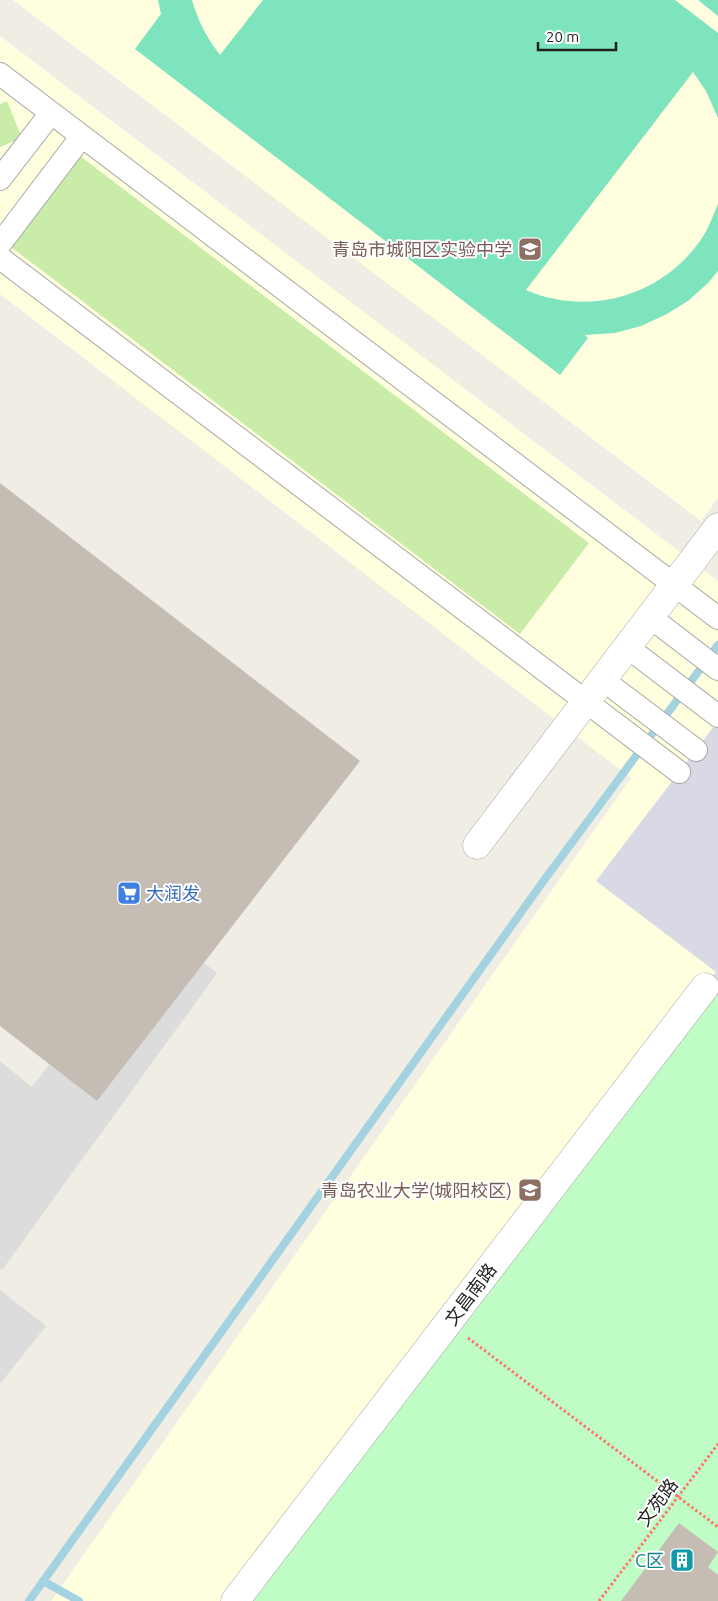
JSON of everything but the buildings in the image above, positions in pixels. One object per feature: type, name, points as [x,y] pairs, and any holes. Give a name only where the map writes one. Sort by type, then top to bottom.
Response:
[{"type":"street","points":[[0,74],[718,618]]},
{"type":"street","points":[[0,180],[51,113]]},
{"type":"street","points":[[0,244],[82,136]]},
{"type":"street","points":[[0,258],[679,772]]},
{"type":"street","points":[[477,845],[596,709],[684,592],[718,528]]},
{"type":"street","points":[[659,625],[718,669]]},
{"type":"street","points":[[637,655],[718,716]]},
{"type":"street","points":[[612,687],[696,750]]},
{"type":"street","name":"文昌南路","points":[[235,1601],[705,987]]},
{"type":"path","points":[[447,1323],[718,1527]]},
{"type":"path","name":"文苑路","points":[[599,1601],[718,1444]]},
{"type":"shaded area","name":"青岛市城阳区实验中学","points":[[13,0],[718,0],[718,498],[701,521]]},
{"type":"shaded area","name":"青岛农业大学(城阳校区)","points":[[0,36],[718,581],[718,1601],[51,1601],[631,778],[0,294]]},
{"type":"shaded area","points":[[718,721],[718,997],[705,987],[716,972],[596,881]]},
{"type":"shaded area","points":[[156,925],[217,973],[2,1270],[0,1268],[0,1061],[32,1087]]},
{"type":"shaded area","points":[[0,1290],[46,1326],[0,1384]]},
{"type":"green space","name":"青岛市城阳区实验中学","points":[[158,0],[192,0],[203,29],[220,55],[263,0],[675,0],[718,33],[718,118],[706,91],[693,72],[526,290],[549,298],[572,301],[596,301],[619,297],[641,289],[662,278],[681,263],[704,236],[718,204],[718,271],[688,301],[665,315],[641,326],[615,333],[585,335],[588,338],[560,375],[135,49],[161,14]]},
{"type":"green space","points":[[698,0],[718,0],[718,16]]},
{"type":"green space","points":[[7,101],[22,138],[0,147],[0,104]]},
{"type":"green space","points":[[80,156],[589,543],[520,634],[11,247]]},
{"type":"green space","points":[[718,970],[718,1601],[235,1601]]},
{"type":"waterway","points":[[29,1601],[542,883],[718,645]]},
{"type":"waterway","points":[[43,1581],[79,1601]]},
{"type":"place","name":"青岛市城阳区实验中学","points":[[530,249]]},
{"type":"place","name":"大润发","points":[[129,893]]},
{"type":"place","name":"青岛农业大学(城阳校区)","points":[[530,1190]]},
{"type":"place","name":"C区","points":[[682,1560]]}]
